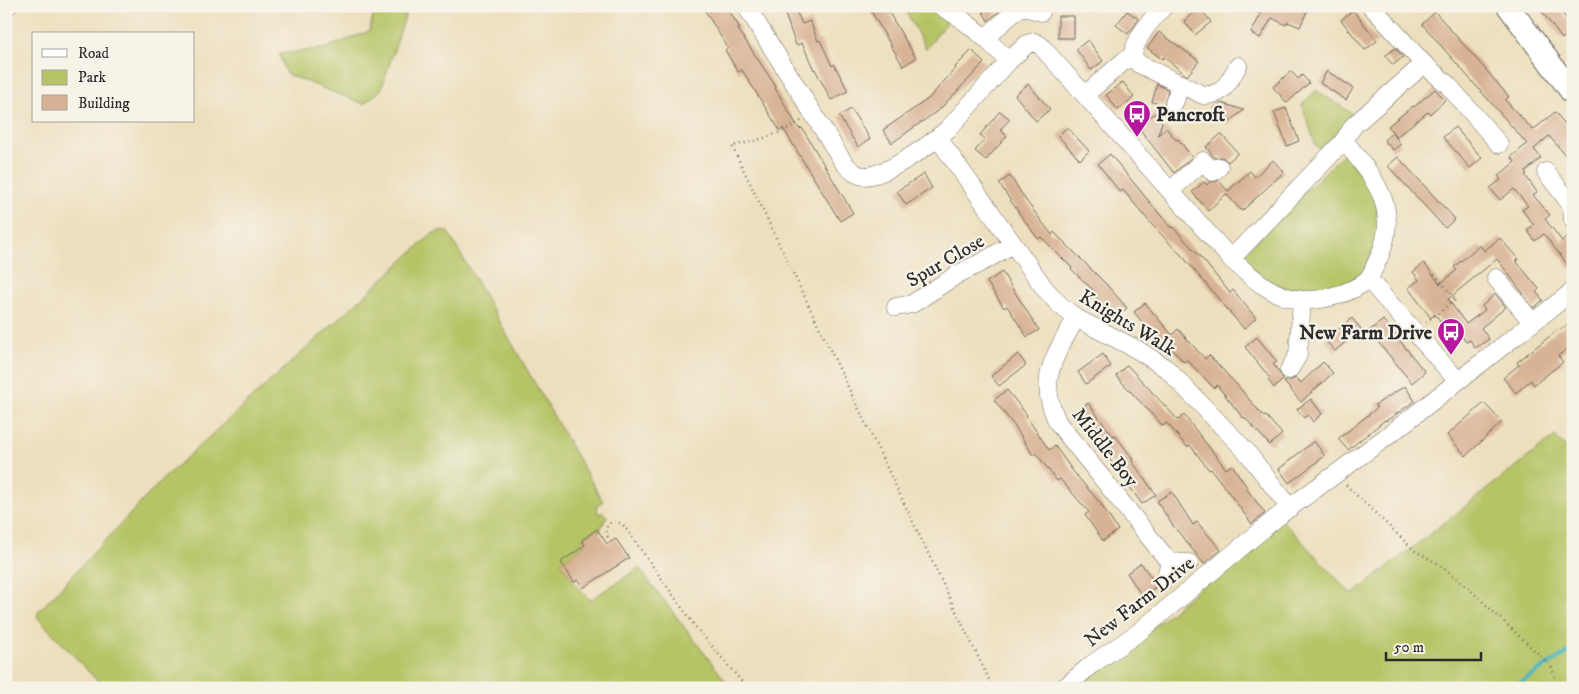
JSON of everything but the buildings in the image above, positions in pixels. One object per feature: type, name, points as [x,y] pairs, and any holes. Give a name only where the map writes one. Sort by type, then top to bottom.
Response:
[{"type":"main road","points":[[1508,6],[1573,94]]},
{"type":"street","points":[[746,6],[842,160],[848,168],[860,176],[872,176],[885,172],[938,138],[1027,44],[1034,42],[1040,45],[1231,259],[1265,288],[1302,300],[1324,299],[1343,294],[1368,279],[1381,254],[1386,236],[1387,220],[1383,200],[1375,182],[1345,142]]},
{"type":"street","points":[[942,6],[985,38],[1009,61]]},
{"type":"street","points":[[1085,95],[1132,56],[1135,44],[1148,24],[1164,6]]},
{"type":"street","points":[[1371,6],[1424,64],[1448,86],[1499,144]]},
{"type":"street","points":[[985,38],[1019,8],[1042,9],[1034,42]]},
{"type":"street","points":[[1132,56],[1139,64],[1203,95],[1213,95],[1222,91],[1238,66]]},
{"type":"street","points":[[1231,259],[1335,150],[1345,142],[1348,133],[1354,126],[1424,64]]},
{"type":"street","points":[[1174,103],[1182,84]]},
{"type":"street","name":"Knights Walk","points":[[938,138],[1045,289],[1076,318],[1138,350],[1167,369],[1246,451],[1290,508]]},
{"type":"street","points":[[1170,191],[1203,161],[1213,172],[1219,167]]},
{"type":"street","points":[[1546,172],[1572,206],[1573,220]]},
{"type":"street","name":"Spur Close","points":[[896,307],[912,304],[958,274],[1013,244]]},
{"type":"street","points":[[1496,278],[1532,322]]},
{"type":"street","points":[[1368,279],[1458,381]]},
{"type":"street","name":"New Farm Drive","points":[[1064,688],[1091,665],[1139,632],[1290,508],[1336,475],[1573,291]]},
{"type":"street","points":[[1289,370],[1298,355],[1302,300]]},
{"type":"street","name":"Middle Boy","points":[[1076,318],[1054,360],[1049,376],[1048,392],[1051,408],[1058,423],[1168,571],[1189,563]]},
{"type":"path","points":[[813,113],[786,131],[774,136],[732,146],[993,688]]},
{"type":"path","points":[[1414,330],[1456,300],[1434,274]]},
{"type":"path","points":[[1336,475],[1415,551],[1439,564],[1545,660],[1551,666],[1558,688]]},
{"type":"path","points":[[608,537],[607,525],[614,521],[622,524],[695,626],[747,688]]},
{"type":"green space","points":[[376,6],[407,6],[381,90],[364,104],[286,74],[279,54],[326,48],[369,31]]},
{"type":"green space","points":[[903,6],[935,6],[951,17],[926,49]]},
{"type":"green space","points":[[1316,90],[1354,115],[1320,149],[1316,146],[1302,105]]},
{"type":"green space","points":[[1344,153],[1373,190],[1382,231],[1363,273],[1339,288],[1306,294],[1275,285],[1243,262],[1244,253]]},
{"type":"green space","points":[[440,231],[448,232],[603,502],[596,507],[599,514],[603,512],[607,516],[599,532],[597,529],[582,539],[585,545],[561,562],[574,582],[590,600],[639,568],[731,688],[104,688],[37,617],[38,612],[165,477],[432,234]]},
{"type":"green space","points":[[1555,436],[1573,456],[1573,688],[1076,688],[1137,641],[1281,519],[1352,595]]},
{"type":"waterway","points":[[1512,688],[1573,649]]},
{"type":"place","name":"Pancroft","points":[[1137,138]]},
{"type":"place","name":"New Farm Drive","points":[[1451,356]]}]
